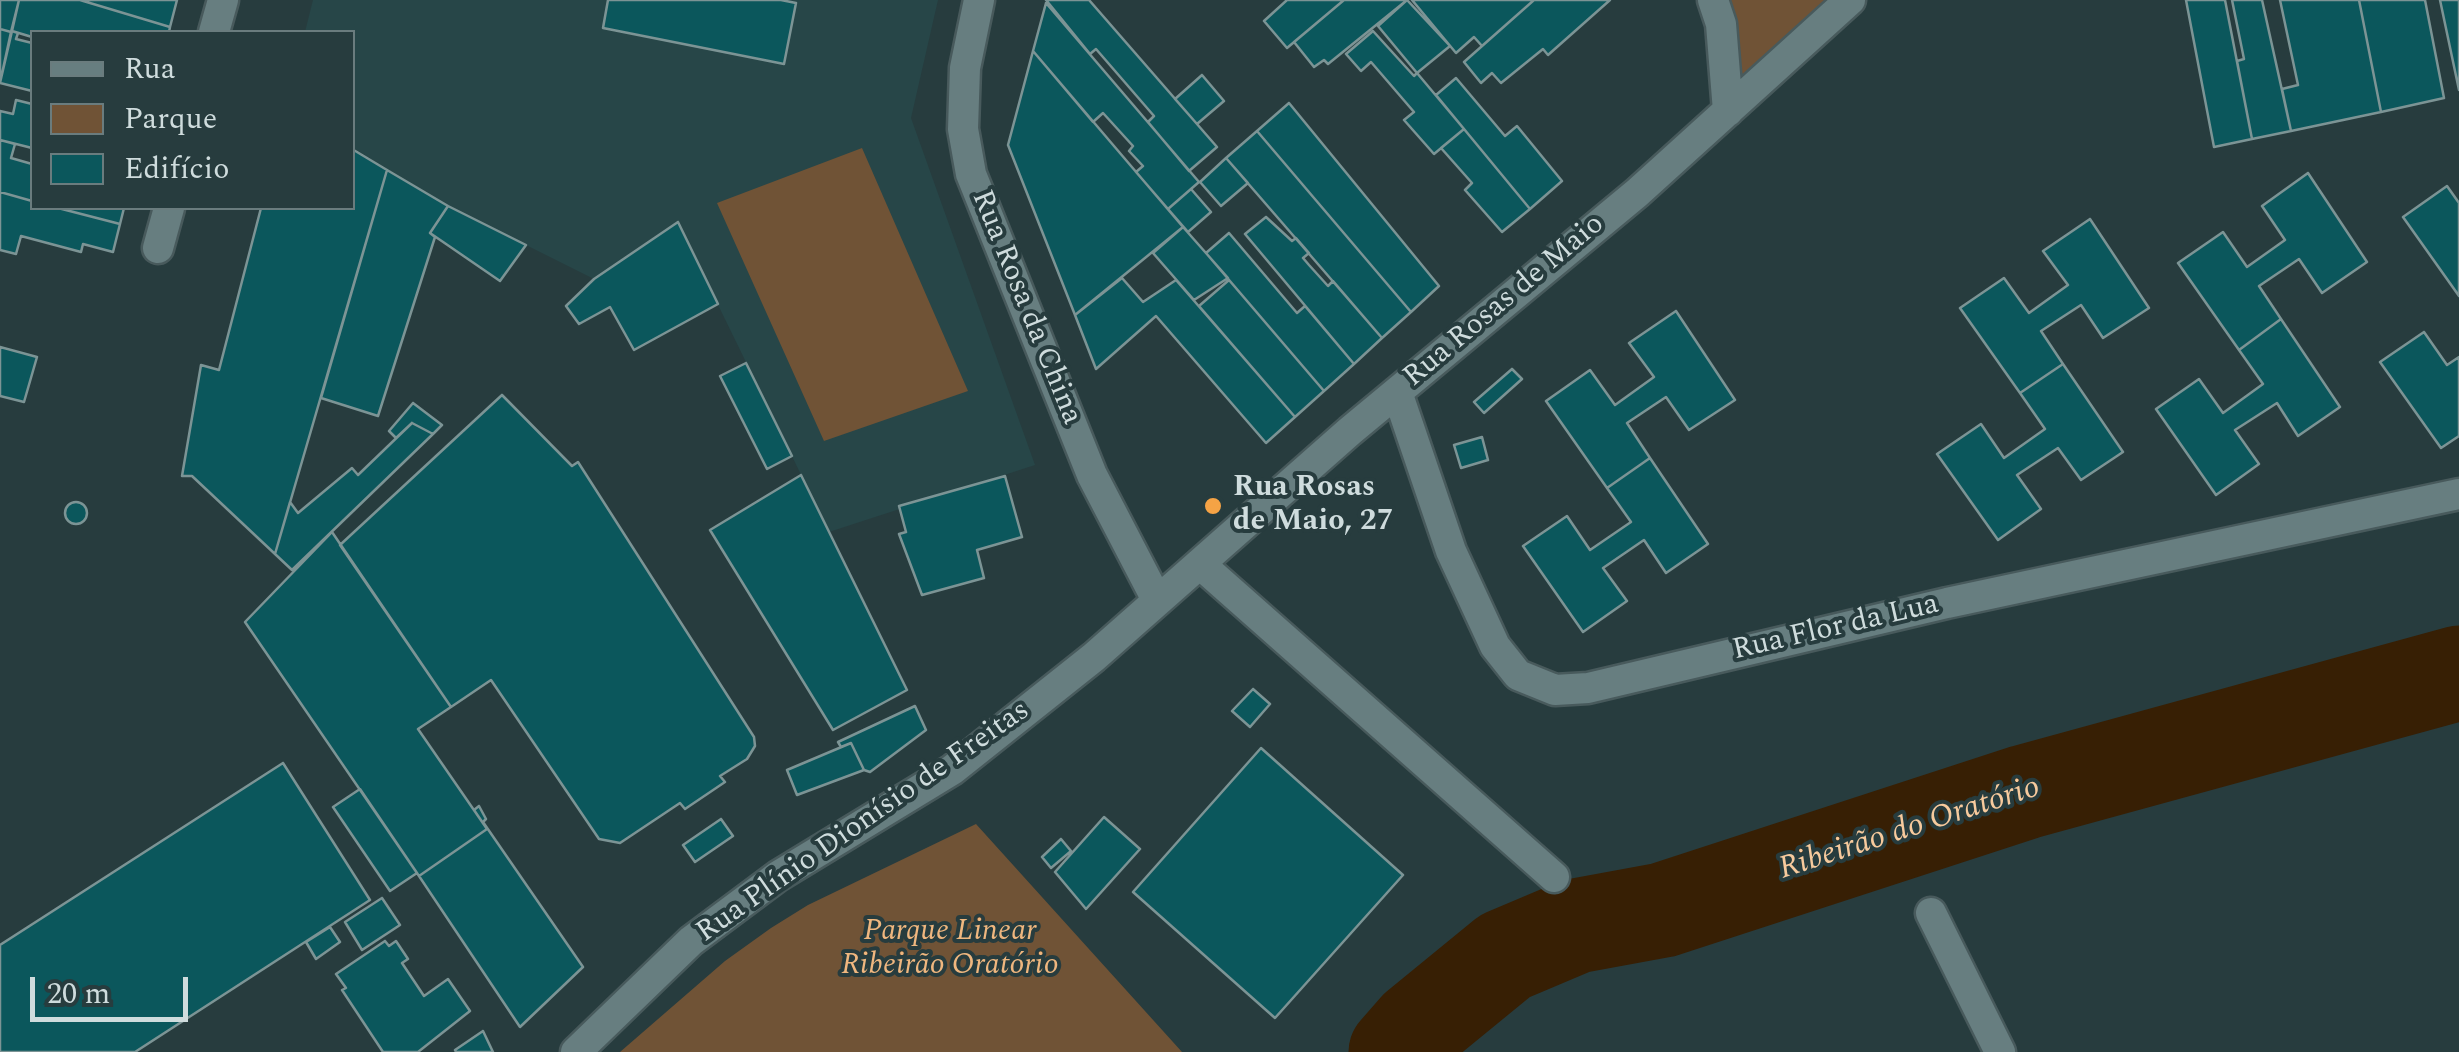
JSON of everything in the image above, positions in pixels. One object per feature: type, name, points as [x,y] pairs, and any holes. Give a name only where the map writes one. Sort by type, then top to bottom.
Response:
[{"type":"street","points":[[214,30],[222,0]]},
{"type":"street","name":"Rua Rosa da China","points":[[980,0],[965,68],[964,130],[970,174],[1092,475],[1157,600]]},
{"type":"street","points":[[1713,0],[1721,24],[1728,111]]},
{"type":"street","name":"Rua Rosas de Maio","points":[[1157,600],[1728,111],[1850,0]]},
{"type":"street","points":[[158,248],[168,210]]},
{"type":"street","name":"Rua Flor da Lua","points":[[1398,392],[1451,552],[1495,646],[1518,675],[1555,690],[1588,688],[1947,603],[2459,494]]},
{"type":"street","points":[[1200,564],[1554,877]]},
{"type":"street","name":"Rua Plínio Dionísio de Freitas","points":[[576,1052],[692,941],[778,876],[952,770],[1157,600]]},
{"type":"street","points":[[1931,913],[2000,1052]]},
{"type":"shaded area","points":[[313,0],[938,0],[911,118],[1035,465],[829,532],[678,223],[594,279],[448,206],[355,149],[355,30],[306,30]]},
{"type":"green space","points":[[1721,0],[1844,0],[1730,103]]},
{"type":"green space","points":[[862,148],[968,391],[824,441],[717,203]]},
{"type":"green space","name":"Parque Linear Ribeirão Oratório","points":[[976,824],[1182,1052],[620,1052],[725,961],[771,928],[808,905]]},
{"type":"building","points":[[0,0],[19,0],[11,32],[0,29]]},
{"type":"building","points":[[19,0],[80,0],[170,27],[30,30],[30,36],[12,31]]},
{"type":"building","points":[[80,0],[177,0],[170,27]]},
{"type":"building","points":[[608,0],[796,3],[784,64],[603,28]]},
{"type":"building","points":[[1046,0],[1089,0],[1217,147],[1189,171],[1148,122],[1154,116],[1096,49],[1090,54]]},
{"type":"building","points":[[1287,0],[1344,0],[1287,48],[1264,21]]},
{"type":"building","points":[[1344,0],[1407,0],[1328,64],[1324,60],[1314,67],[1294,42]]},
{"type":"building","points":[[1407,0],[1450,46],[1417,73],[1378,26]]},
{"type":"building","points":[[1412,0],[1534,0],[1482,46],[1474,37],[1456,53]]},
{"type":"building","points":[[1534,0],[1610,0],[1548,55],[1543,49],[1501,83],[1492,73],[1481,83],[1464,62]]},
{"type":"building","points":[[2186,0],[2225,0],[2252,139],[2214,147]]},
{"type":"building","points":[[2232,0],[2262,0],[2291,131],[2252,139],[2237,61],[2244,59]]},
{"type":"building","points":[[2280,0],[2359,0],[2381,112],[2291,131],[2282,89],[2298,85]]},
{"type":"building","points":[[2359,0],[2425,0],[2444,98],[2381,112]]},
{"type":"building","points":[[2440,0],[2459,0],[2459,90]]},
{"type":"building","points":[[1046,3],[1199,182],[1168,209],[1136,172],[1143,166],[1129,151],[1133,146],[1103,113],[1093,122],[1033,51]]},
{"type":"building","points":[[0,29],[11,32],[0,83]]},
{"type":"building","points":[[12,31],[18,33],[16,39],[30,42],[30,90],[0,83]]},
{"type":"building","points":[[1373,31],[1414,76],[1417,73],[1464,129],[1434,154],[1404,120],[1414,112],[1371,62],[1361,71],[1346,54]]},
{"type":"building","points":[[1033,51],[1183,227],[1075,315],[1008,145]]},
{"type":"building","points":[[1202,75],[1224,101],[1197,124],[1175,99]]},
{"type":"building","points":[[1456,78],[1505,136],[1517,126],[1562,181],[1530,209],[1436,95]]},
{"type":"building","points":[[16,100],[30,104],[30,148],[0,140],[0,111],[13,114]]},
{"type":"building","points":[[1289,103],[1439,286],[1411,312],[1257,131]]},
{"type":"building","points":[[1464,129],[1530,209],[1502,232],[1465,190],[1472,183],[1441,148]]},
{"type":"building","points":[[1257,131],[1411,312],[1382,338],[1226,158]]},
{"type":"building","points":[[0,140],[15,144],[11,158],[30,163],[30,200],[0,192]]},
{"type":"building","points":[[355,151],[387,170],[275,554],[192,476],[182,476],[201,365],[219,370],[260,210],[355,210]]},
{"type":"building","points":[[1226,158],[1248,183],[1221,206],[1200,182]]},
{"type":"building","points":[[387,170],[448,206],[430,233],[435,237],[378,416],[321,398]]},
{"type":"building","points":[[2308,173],[2367,262],[2322,293],[2299,259],[2259,286],[2281,319],[2239,350],[2178,263],[2223,232],[2247,267],[2285,240],[2262,206]]},
{"type":"building","points":[[2447,186],[2459,203],[2459,296],[2403,217]]},
{"type":"building","points":[[1191,189],[1211,212],[1188,232],[1168,209]]},
{"type":"building","points":[[0,192],[30,200],[30,210],[66,210],[120,224],[113,252],[83,244],[81,252],[21,236],[16,254],[0,250]]},
{"type":"building","points":[[448,206],[526,245],[500,281],[430,233]]},
{"type":"building","points":[[66,210],[124,210],[120,224]]},
{"type":"building","points":[[1266,217],[1292,241],[1296,238],[1309,253],[1303,258],[1309,265],[1328,286],[1333,281],[1382,338],[1354,364],[1245,234]]},
{"type":"building","points":[[2090,219],[2149,308],[2103,338],[2081,305],[2041,331],[2063,364],[2020,393],[1960,308],[2004,278],[2029,313],[2068,285],[2043,251]]},
{"type":"building","points":[[678,222],[718,304],[634,350],[610,307],[579,324],[566,306],[594,279]]},
{"type":"building","points":[[1183,227],[1228,278],[1194,300],[1153,253]]},
{"type":"building","points":[[1229,233],[1297,313],[1305,306],[1354,364],[1324,391],[1206,253]]},
{"type":"building","points":[[1122,278],[1143,302],[1176,280],[1295,417],[1266,443],[1156,316],[1096,369],[1075,315]]},
{"type":"building","points":[[1229,280],[1324,391],[1295,417],[1199,306]]},
{"type":"building","points":[[1676,311],[1735,400],[1689,430],[1666,397],[1627,423],[1650,458],[1607,488],[1546,401],[1590,370],[1615,405],[1654,377],[1629,343]]},
{"type":"building","points":[[2281,319],[2340,407],[2298,436],[2277,403],[2235,430],[2259,464],[2216,495],[2156,409],[2199,379],[2223,413],[2263,384],[2239,350]]},
{"type":"building","points":[[2424,332],[2447,365],[2459,357],[2459,436],[2441,448],[2380,362]]},
{"type":"building","points":[[0,347],[37,357],[24,402],[0,396]]},
{"type":"building","points":[[746,363],[792,456],[767,469],[720,376]]},
{"type":"building","points":[[2063,364],[2123,452],[2081,480],[2058,448],[2017,475],[2041,509],[1998,540],[1937,454],[1981,424],[2004,458],[2045,429],[2020,393]]},
{"type":"building","points":[[1512,369],[1522,379],[1484,413],[1474,402]]},
{"type":"building","points":[[502,395],[572,466],[578,462],[754,737],[755,746],[747,759],[720,776],[725,782],[685,809],[680,803],[620,843],[599,839],[491,680],[451,707],[340,545]]},
{"type":"building","points":[[413,403],[442,425],[433,434],[412,423],[396,438],[389,431]]},
{"type":"building","points":[[412,423],[433,434],[292,570],[275,554],[290,502],[298,513],[352,468],[358,475]]},
{"type":"building","points":[[1482,437],[1488,460],[1461,468],[1454,445]]},
{"type":"building","points":[[1650,458],[1708,544],[1666,573],[1644,540],[1603,568],[1627,601],[1583,632],[1523,546],[1567,516],[1590,550],[1631,522],[1607,488]]},
{"type":"building","points":[[801,475],[907,690],[833,730],[710,530]]},
{"type":"building","points":[[1005,476],[1022,537],[977,550],[984,578],[922,595],[899,534],[906,532],[899,506]]},
{"type":"building","points":[[76,502],[84,505],[84,521],[76,524],[68,521],[65,513],[68,505]]},
{"type":"building","points":[[332,532],[451,707],[418,729],[487,829],[419,876],[245,622]]},
{"type":"building","points":[[1253,689],[1270,704],[1250,727],[1232,711]]},
{"type":"building","points":[[915,706],[926,730],[870,772],[864,770],[851,743],[841,747],[838,742]]},
{"type":"building","points":[[851,743],[864,770],[797,795],[787,770]]},
{"type":"building","points":[[1261,748],[1403,875],[1275,1018],[1133,892]]},
{"type":"building","points":[[283,763],[370,900],[135,1052],[0,1052],[0,945]]},
{"type":"building","points":[[360,789],[417,873],[390,891],[333,807]]},
{"type":"building","points":[[479,806],[486,819],[483,822],[583,967],[520,1027],[419,876],[487,829],[474,810]]},
{"type":"building","points":[[1104,817],[1140,849],[1086,909],[1055,872]]},
{"type":"building","points":[[721,819],[733,836],[695,862],[683,845]]},
{"type":"building","points":[[1061,839],[1071,851],[1051,868],[1042,857]]},
{"type":"building","points":[[382,898],[400,925],[362,950],[345,922]]},
{"type":"building","points":[[330,927],[340,942],[316,959],[306,942]]},
{"type":"building","points":[[385,941],[389,946],[396,941],[408,959],[402,963],[424,996],[448,979],[470,1011],[418,1052],[383,1052],[342,990],[346,988],[336,974]]},
{"type":"building","points":[[483,1031],[493,1052],[456,1052],[455,1050]]},
{"type":"waterway","name":"Ribeirão do Oratório","points":[[1396,1052],[1417,1028],[1505,956],[1576,926],[1663,910],[2025,792],[2459,673]]},
{"type":"place","name":"Rua Rosas de Maio, 27","points":[[1213,506]]}]
